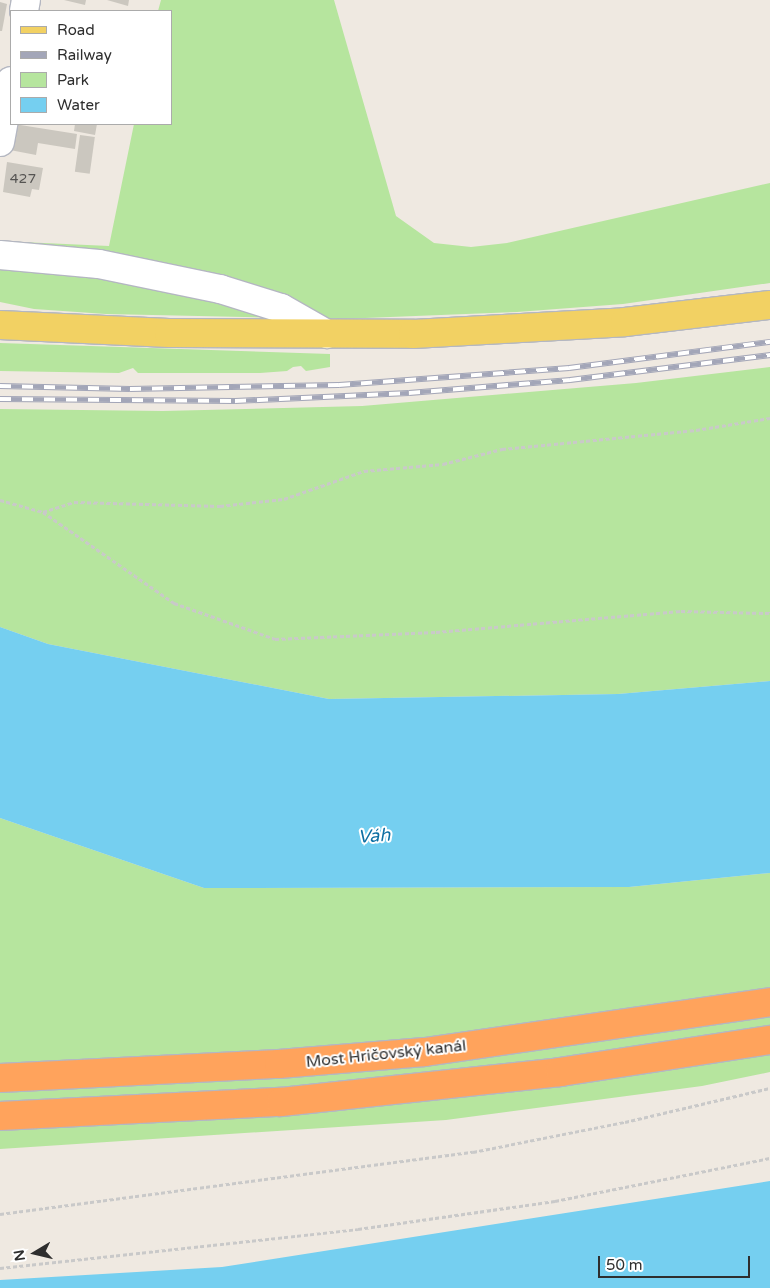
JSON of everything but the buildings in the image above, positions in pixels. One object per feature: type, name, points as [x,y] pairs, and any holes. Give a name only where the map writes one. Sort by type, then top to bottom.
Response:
[{"type":"highway","name":"Most Hričovský kanál","points":[[0,1078],[269,1065],[425,1052],[770,1002]]},
{"type":"highway","points":[[0,1116],[290,1102],[560,1072],[770,1040]]},
{"type":"main road","points":[[0,325],[169,333],[413,334],[597,324],[770,305]]},
{"type":"street","points":[[0,142],[10,87]]},
{"type":"street","points":[[0,255],[99,264],[220,289],[281,308],[327,334]]},
{"type":"path","points":[[43,512],[74,502],[220,506],[284,500],[364,470],[443,464],[502,449],[696,430],[770,418]]},
{"type":"path","points":[[0,500],[43,512],[174,603],[275,639],[436,632],[681,611],[770,612]]},
{"type":"path","points":[[0,1214],[473,1152],[625,1122],[770,1088]]},
{"type":"path","points":[[0,1268],[358,1230],[555,1201],[770,1158]]},
{"type":"green space","points":[[161,0],[334,0],[396,216],[434,243],[471,247],[507,243],[770,183],[770,283],[623,304],[517,312],[340,319],[106,314],[34,309],[0,302],[0,241],[109,246],[134,125],[172,125],[172,10],[158,10]]},
{"type":"green space","points":[[0,343],[330,354],[330,367],[306,371],[301,366],[293,367],[287,371],[260,373],[138,373],[133,368],[119,373],[0,371]]},
{"type":"green space","points":[[770,367],[770,681],[618,694],[329,699],[48,644],[0,627],[0,409],[163,411],[362,406],[636,383]]},
{"type":"green space","points":[[0,818],[204,888],[629,887],[770,873],[770,1072],[702,1086],[446,1120],[0,1149]]},
{"type":"water","name":"Váh","points":[[0,627],[48,644],[329,699],[618,694],[770,681],[770,873],[629,887],[204,888],[0,818]]},
{"type":"water","points":[[770,1181],[770,1288],[0,1288],[0,1280],[222,1267]]},
{"type":"railway","points":[[0,386],[130,389],[339,385],[569,368],[770,342]]},
{"type":"railway","points":[[0,399],[235,401],[409,393],[570,380],[770,355]]}]
